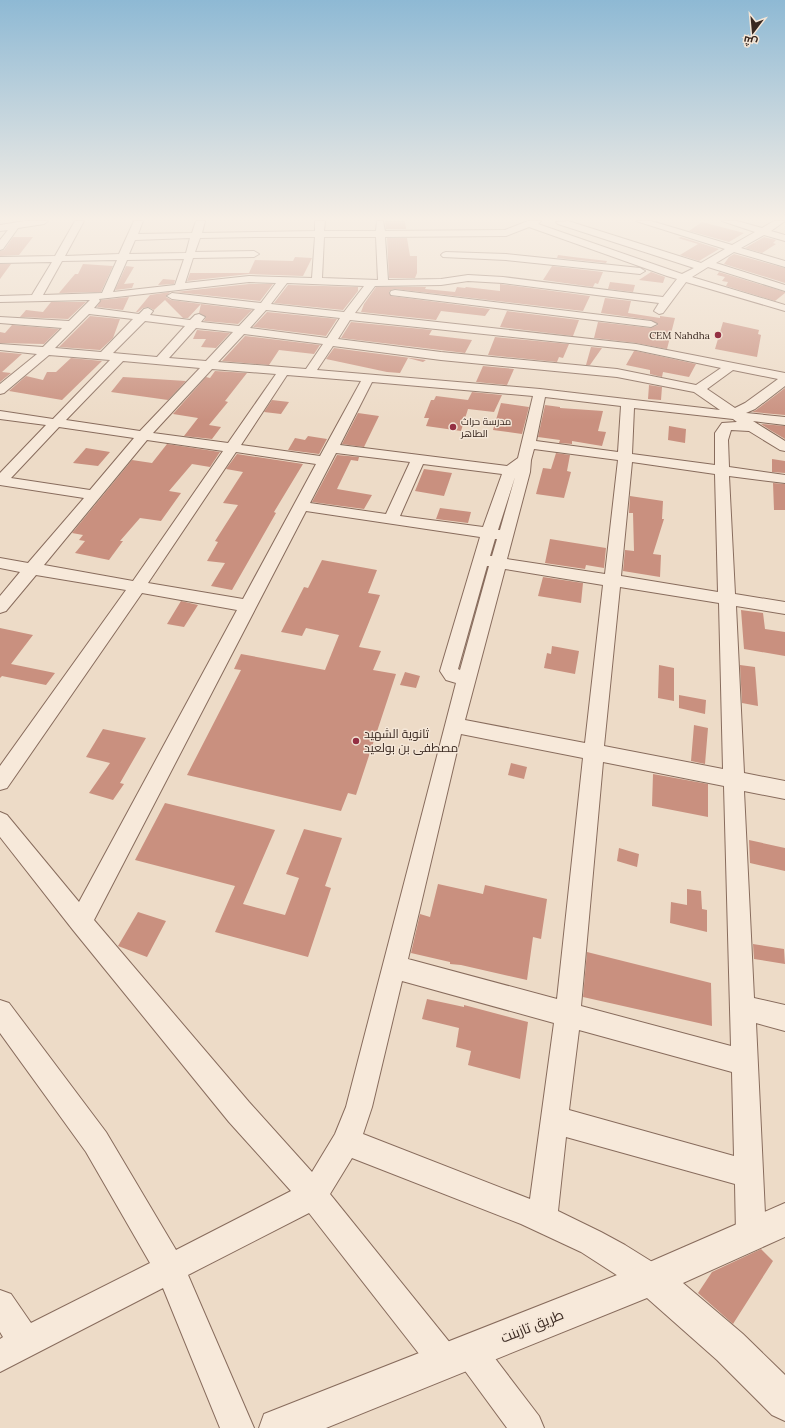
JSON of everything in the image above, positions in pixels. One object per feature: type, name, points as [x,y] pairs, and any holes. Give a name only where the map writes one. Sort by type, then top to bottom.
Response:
[{"type":"street","points":[[36,298],[42,288]]},
{"type":"street","points":[[0,390],[44,353],[86,310],[102,297],[107,288]]},
{"type":"street","points":[[0,299],[102,297],[143,293],[175,288]]},
{"type":"street","points":[[160,360],[226,288]]},
{"type":"street","points":[[0,607],[144,435],[234,340],[278,288]]},
{"type":"street","points":[[309,374],[326,346],[368,288]]},
{"type":"street","points":[[380,288],[475,302],[651,324]]},
{"type":"street","points":[[454,332],[486,288]]},
{"type":"street","points":[[520,394],[538,337],[559,288]]},
{"type":"street","points":[[564,288],[666,301]]},
{"type":"street","points":[[542,1219],[568,1014],[625,458],[615,399],[617,373],[676,288]]},
{"type":"street","points":[[716,288],[785,308]]},
{"type":"street","points":[[143,293],[347,316],[454,332],[538,337],[636,347],[785,377]]},
{"type":"street","points":[[0,480],[57,423],[113,358],[142,317],[163,295]]},
{"type":"street","points":[[86,310],[242,330],[326,346]]},
{"type":"street","points":[[0,320],[71,325]]},
{"type":"street","points":[[234,340],[442,352],[530,364],[617,373],[678,384],[698,389],[747,419],[785,447]]},
{"type":"street","points":[[0,347],[44,353]]},
{"type":"street","points":[[0,352],[44,353],[113,358],[539,396],[615,399],[747,419],[785,421]]},
{"type":"street","points":[[113,358],[160,360],[207,367]]},
{"type":"street","points":[[698,389],[731,366]]},
{"type":"street","points":[[283,373],[309,374],[367,381]]},
{"type":"street","points":[[0,782],[234,448],[283,373]]},
{"type":"street","points":[[747,419],[750,406],[785,380]]},
{"type":"street","points":[[81,922],[367,381]]},
{"type":"street","points":[[467,678],[452,675],[449,671],[498,502],[519,467],[529,444],[539,396]]},
{"type":"street","points":[[0,415],[234,448],[418,459],[519,467]]},
{"type":"street","points":[[747,419],[724,429],[721,440],[751,1235]]},
{"type":"street","points":[[529,444],[785,479]]},
{"type":"street","points":[[391,519],[418,459]]},
{"type":"street","points":[[0,1306],[13,1349],[170,1270],[313,1195],[331,1168],[346,1142],[359,1107],[454,725],[506,536],[519,467]]},
{"type":"street","points":[[0,480],[94,495]]},
{"type":"street","points":[[301,506],[506,536]]},
{"type":"street","points":[[482,560],[785,608]]},
{"type":"street","points":[[0,563],[248,606]]},
{"type":"street","points":[[454,725],[785,790]]},
{"type":"street","points":[[0,821],[81,922],[239,1112],[458,1356],[527,1428]]},
{"type":"street","points":[[394,967],[745,1063]]},
{"type":"street","points":[[743,1008],[785,1018]]},
{"type":"street","points":[[0,1012],[96,1142],[170,1270],[237,1428]]},
{"type":"street","points":[[555,1120],[749,1174]]},
{"type":"street","points":[[346,1142],[475,1191],[592,1242],[651,1279],[730,1347],[785,1402]]},
{"type":"street","name":"طريق تازبنت","points":[[278,1428],[651,1279],[785,1220]]},
{"type":"building","points":[[64,288],[103,288],[101,292],[59,293]]},
{"type":"building","points":[[116,288],[132,288],[132,288],[115,290]]},
{"type":"building","points":[[215,288],[270,288],[260,301],[175,292]]},
{"type":"building","points":[[286,288],[358,288],[358,291],[343,310],[274,303]]},
{"type":"building","points":[[376,288],[426,288],[425,289],[455,292],[457,288],[471,288],[500,291],[500,288],[527,288],[590,296],[583,311],[395,289],[389,292],[391,296],[490,309],[485,316],[441,311],[436,320],[361,312],[364,304]]},
{"type":"building","points":[[608,288],[634,288],[633,292],[608,289]]},
{"type":"building","points":[[731,288],[771,288],[785,292],[775,301]]},
{"type":"building","points":[[170,292],[166,297],[171,300],[201,304],[188,318],[183,318],[165,300],[154,310],[148,307],[136,312],[150,295]]},
{"type":"building","points":[[129,297],[123,310],[97,307],[101,300]]},
{"type":"building","points":[[605,298],[631,301],[628,313],[660,318],[660,316],[675,318],[667,349],[636,343],[594,338],[598,322],[651,328],[658,325],[651,320],[601,313]]},
{"type":"building","points":[[51,302],[86,302],[68,319],[20,317],[26,310],[43,312]]},
{"type":"building","points":[[201,304],[252,310],[238,324],[204,321],[206,317],[199,313]]},
{"type":"building","points":[[507,311],[579,320],[573,336],[500,327]]},
{"type":"building","points":[[267,312],[337,319],[326,336],[253,327]]},
{"type":"building","points":[[90,316],[120,319],[113,338],[100,350],[59,347]]},
{"type":"building","points":[[351,322],[432,330],[429,335],[472,340],[465,353],[341,338]]},
{"type":"building","points":[[723,322],[759,330],[758,334],[761,335],[757,357],[715,349]]},
{"type":"building","points":[[12,325],[59,329],[44,344],[0,343],[0,332],[5,333]]},
{"type":"building","points":[[197,330],[230,333],[216,348],[201,347],[206,339],[193,339]]},
{"type":"building","points":[[245,336],[320,345],[314,354],[279,350],[269,365],[222,361]]},
{"type":"building","points":[[495,337],[569,344],[563,358],[559,357],[557,362],[488,355]]},
{"type":"building","points":[[591,347],[602,348],[590,365],[586,365]]},
{"type":"building","points":[[334,348],[426,360],[423,362],[408,358],[400,373],[387,372],[326,359]]},
{"type":"building","points":[[634,351],[696,364],[689,377],[663,372],[662,377],[650,374],[650,370],[626,365]]},
{"type":"building","points":[[0,352],[22,354],[2,372],[11,373],[0,382]]},
{"type":"building","points":[[71,358],[102,361],[62,400],[9,391],[26,376],[43,380],[47,372],[56,372]]},
{"type":"building","points":[[483,366],[514,369],[507,385],[476,382]]},
{"type":"building","points":[[215,371],[247,373],[225,401],[228,402],[209,425],[221,427],[212,439],[184,436],[198,418],[173,414],[206,377],[210,378]]},
{"type":"building","points":[[123,377],[186,381],[168,400],[111,392]]},
{"type":"building","points":[[649,385],[662,387],[661,400],[648,399]]},
{"type":"building","points":[[785,388],[785,415],[752,412],[756,410]]},
{"type":"building","points":[[472,392],[502,395],[494,412],[468,409],[461,431],[426,426],[429,418],[424,418],[431,400],[434,400],[436,396],[468,400]]},
{"type":"building","points":[[272,400],[289,402],[281,414],[264,412]]},
{"type":"building","points":[[501,403],[529,407],[522,434],[493,430]]},
{"type":"building","points":[[545,405],[560,408],[603,411],[598,431],[606,432],[602,446],[572,441],[572,444],[559,443],[560,440],[538,437]]},
{"type":"building","points":[[358,413],[379,416],[364,447],[342,444]]},
{"type":"building","points":[[761,424],[785,426],[785,439],[770,430]]},
{"type":"building","points":[[669,426],[686,429],[685,443],[668,440]]},
{"type":"building","points":[[308,436],[327,439],[319,454],[288,450],[295,438],[305,440]]},
{"type":"building","points":[[167,444],[220,452],[210,467],[192,464],[169,491],[181,493],[161,521],[140,518],[120,541],[123,541],[109,560],[75,553],[85,541],[79,540],[83,535],[72,533],[132,460],[152,463]]},
{"type":"building","points":[[86,448],[110,452],[98,466],[73,463]]},
{"type":"building","points":[[556,453],[570,455],[567,471],[571,472],[564,498],[536,494],[543,468],[551,469]]},
{"type":"building","points":[[237,454],[303,464],[274,512],[276,513],[232,590],[211,586],[225,563],[207,561],[218,542],[215,541],[238,505],[223,503],[243,472],[226,469]]},
{"type":"building","points":[[337,455],[359,457],[358,461],[351,460],[337,489],[372,495],[364,509],[312,502]]},
{"type":"building","points":[[772,459],[785,461],[785,473],[772,472]]},
{"type":"building","points":[[424,469],[452,473],[444,496],[415,491]]},
{"type":"building","points":[[773,483],[785,484],[785,510],[774,510]]},
{"type":"building","points":[[630,496],[663,501],[662,519],[664,519],[653,554],[661,555],[660,577],[623,571],[625,550],[634,551],[633,513],[629,513]]},
{"type":"building","points":[[440,508],[471,512],[468,523],[436,519]]},
{"type":"building","points":[[550,539],[606,548],[604,568],[586,565],[585,569],[545,563]]},
{"type":"building","points":[[322,560],[377,570],[368,593],[380,595],[359,647],[381,651],[373,670],[396,674],[356,795],[348,793],[341,811],[187,775],[241,670],[234,669],[241,654],[325,670],[339,635],[306,628],[302,636],[281,632],[304,587],[308,588]]},
{"type":"building","points":[[543,577],[583,583],[581,603],[538,596]]},
{"type":"building","points":[[181,601],[198,605],[184,627],[167,624]]},
{"type":"building","points":[[741,610],[763,613],[765,629],[785,632],[785,656],[744,649]]},
{"type":"building","points":[[0,628],[33,635],[11,664],[55,673],[46,685],[2,676],[0,678]]},
{"type":"building","points":[[552,646],[579,651],[575,674],[544,668],[547,653],[551,654]]},
{"type":"building","points":[[659,665],[674,668],[674,701],[658,698]]},
{"type":"building","points":[[740,665],[755,667],[758,706],[742,703]]},
{"type":"building","points":[[405,672],[420,676],[416,688],[400,685]]},
{"type":"building","points":[[679,695],[706,700],[705,714],[679,708]]},
{"type":"building","points":[[694,725],[708,728],[705,764],[691,761]]},
{"type":"building","points":[[103,729],[146,738],[120,783],[124,784],[113,800],[89,793],[110,763],[86,757]]},
{"type":"building","points":[[511,763],[527,767],[524,779],[508,775]]},
{"type":"building","points":[[653,774],[708,784],[708,817],[652,806]]},
{"type":"building","points":[[165,803],[275,830],[243,904],[285,915],[299,878],[286,874],[304,829],[342,838],[325,886],[331,888],[308,957],[215,932],[235,886],[135,860]]},
{"type":"building","points":[[749,840],[785,848],[785,871],[750,863]]},
{"type":"building","points":[[619,848],[639,854],[637,867],[617,861]]},
{"type":"building","points":[[438,884],[483,894],[485,885],[547,899],[541,939],[533,937],[527,980],[461,965],[450,964],[450,962],[411,953],[420,914],[430,917]]},
{"type":"building","points":[[687,889],[701,891],[702,909],[707,910],[707,932],[670,923],[671,902],[687,905]]},
{"type":"building","points":[[138,912],[166,921],[147,957],[118,946]]},
{"type":"building","points":[[753,944],[784,949],[785,964],[754,959]]},
{"type":"building","points":[[587,952],[711,983],[712,1026],[583,997]]},
{"type":"building","points":[[427,999],[464,1007],[464,1005],[528,1022],[520,1079],[468,1065],[471,1051],[456,1047],[459,1028],[422,1019]]},
{"type":"building","points":[[761,1249],[773,1261],[733,1324],[698,1293],[712,1272]]},
{"type":"place","name":"CEM Nahdha","points":[[718,335]]},
{"type":"place","name":"مدرسة حراث الطاهر","points":[[453,427]]},
{"type":"place","name":"ثانوية الشهيد مصطفى بن بولعيد","points":[[356,741]]}]
